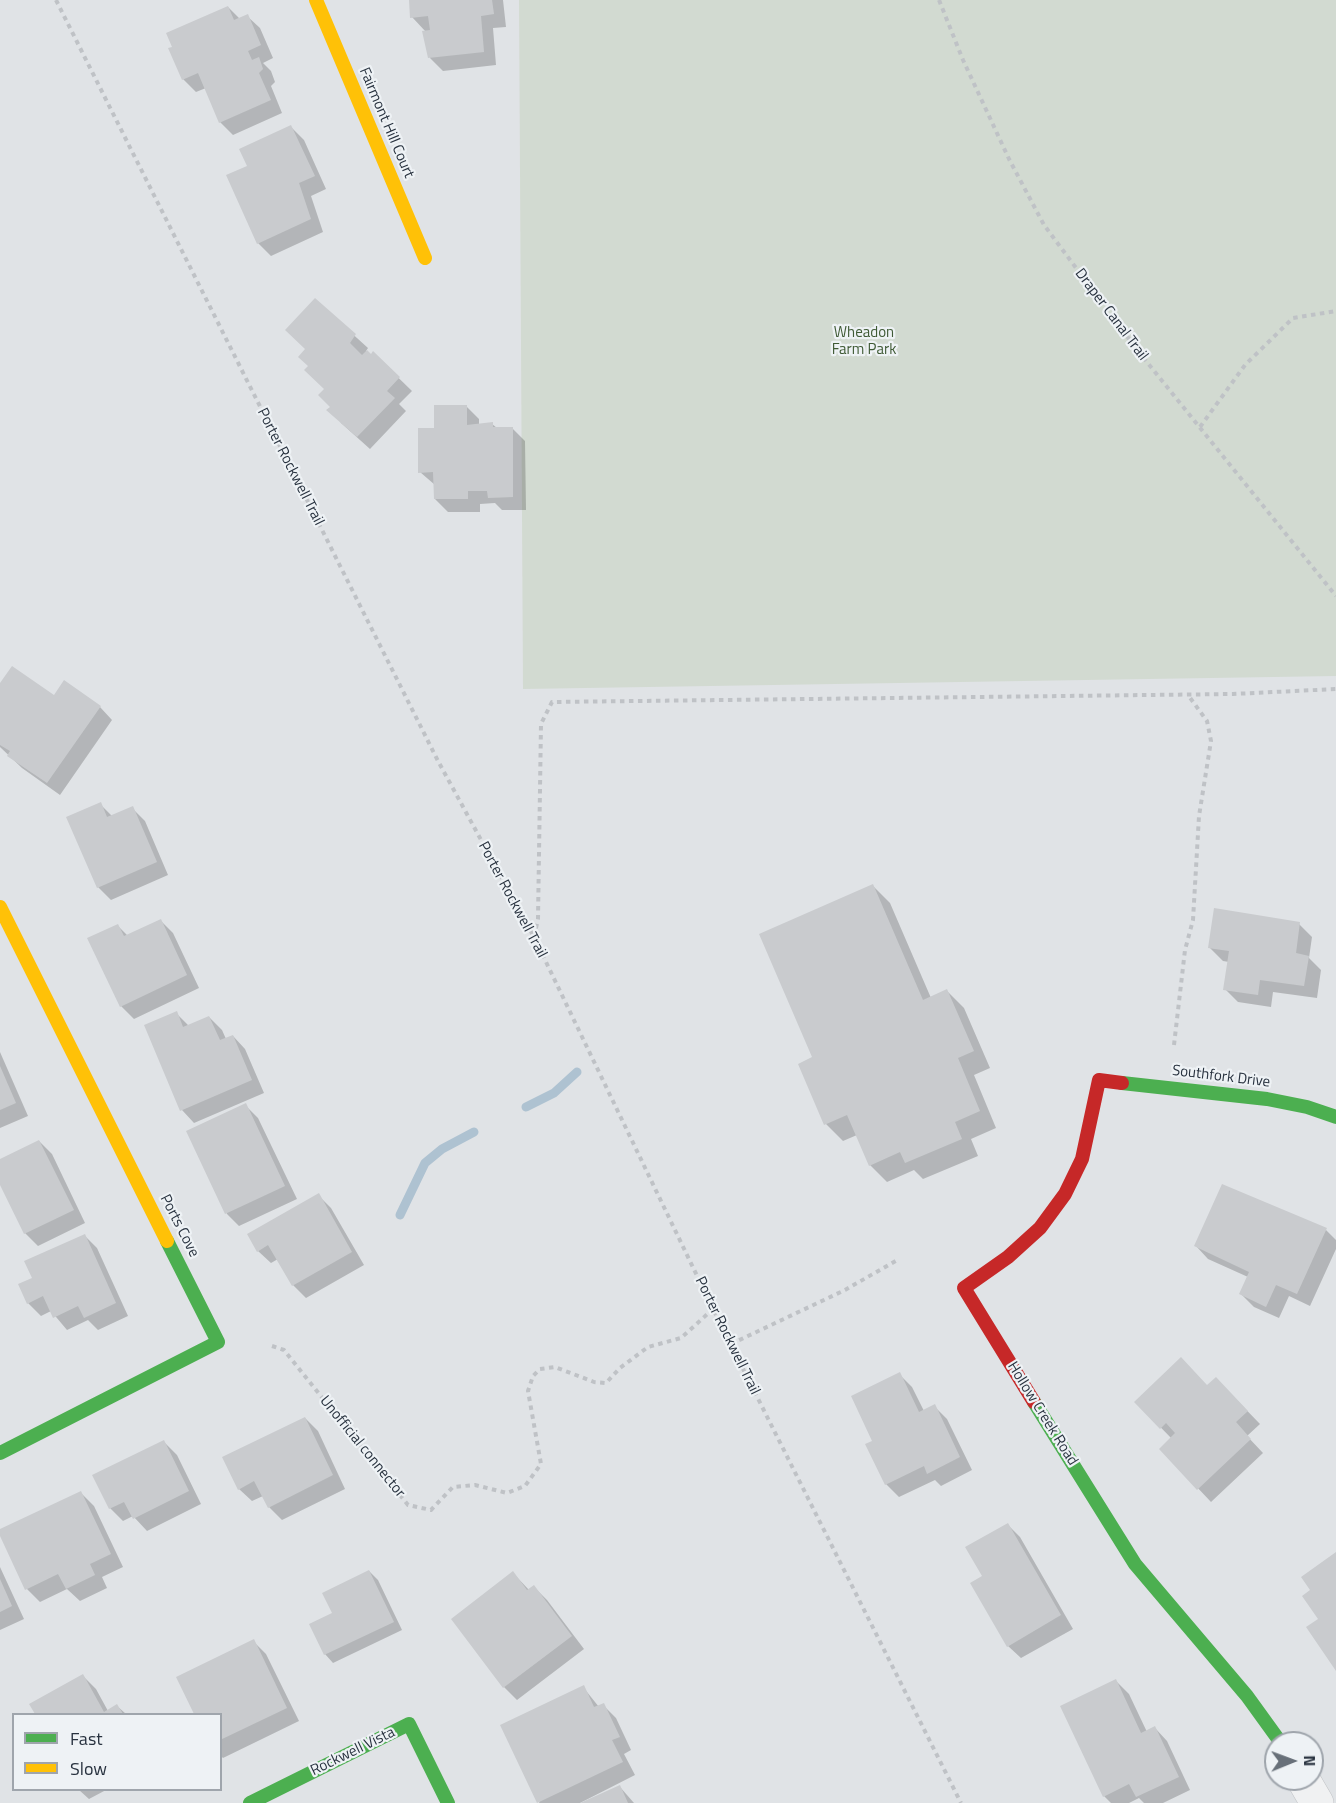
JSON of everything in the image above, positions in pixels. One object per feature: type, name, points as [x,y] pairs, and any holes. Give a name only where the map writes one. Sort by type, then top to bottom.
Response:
[{"type":"street","name":"Fairmont Hill Court","points":[[316,0],[425,258]]},
{"type":"street","name":"Ports Cove","points":[[0,907],[218,1342],[0,1453]]},
{"type":"street","name":"Southfork Drive","points":[[1099,1080],[1267,1099],[1307,1107],[1336,1117]]},
{"type":"street","name":"Hollow Creek Road","points":[[1099,1080],[1082,1159],[1065,1194],[1040,1228],[1008,1257],[964,1288],[1135,1564],[1247,1696],[1272,1731]]},
{"type":"street","name":"Rockwell Vista","points":[[250,1803],[409,1724],[448,1803]]},
{"type":"path","name":"Porter Rockwell Trail","points":[[56,0],[438,761],[534,937],[713,1309],[961,1803]]},
{"type":"path","name":"Draper Canal Trail","points":[[939,0],[963,60],[1004,149],[1044,225],[1138,351],[1336,596]]},
{"type":"path","points":[[1200,427],[1245,365],[1293,318],[1336,311]]},
{"type":"path","points":[[534,937],[538,919],[541,724],[552,702],[1187,694],[1336,689]]},
{"type":"path","points":[[1174,1044],[1185,950],[1193,920],[1198,816],[1211,741],[1207,721],[1187,694]]},
{"type":"path","points":[[731,1344],[845,1290],[898,1259]]},
{"type":"path","name":"Unofficial connector","points":[[272,1346],[284,1350],[408,1505],[431,1510],[453,1487],[475,1485],[507,1493],[525,1486],[541,1464],[528,1391],[529,1383],[540,1369],[555,1367],[594,1382],[606,1383],[620,1368],[648,1347],[681,1338],[713,1309]]},
{"type":"green space","name":"Wheadon Farm Park","points":[[519,0],[1336,0],[1336,676],[523,689]]},
{"type":"building","points":[[409,0],[492,0],[494,14],[481,16],[484,52],[428,58],[422,31],[430,30],[428,16],[410,18]]},
{"type":"building","points":[[228,6],[234,20],[248,14],[261,45],[248,51],[252,60],[259,57],[263,69],[259,73],[271,100],[219,123],[198,73],[182,80],[168,48],[172,47],[166,33]]},
{"type":"building","points":[[291,125],[315,176],[299,183],[311,219],[257,244],[226,175],[247,166],[239,149]]},
{"type":"building","points":[[315,298],[356,334],[350,343],[362,355],[367,350],[371,354],[373,351],[400,377],[387,391],[395,398],[357,437],[326,410],[330,407],[318,395],[324,389],[304,370],[308,366],[298,357],[305,349],[285,330]]},
{"type":"building","points":[[434,405],[467,405],[467,425],[493,422],[493,427],[513,427],[513,497],[488,498],[487,491],[468,491],[468,499],[434,499],[433,472],[418,473],[418,428],[434,428]]},
{"type":"building","points":[[12,666],[54,695],[64,680],[101,706],[47,783],[7,756],[10,751],[0,745],[0,683]]},
{"type":"building","points":[[101,802],[107,817],[133,806],[157,862],[97,888],[66,817]]},
{"type":"building","points":[[873,884],[923,1000],[947,989],[974,1051],[958,1058],[980,1111],[955,1122],[962,1139],[905,1163],[900,1152],[869,1166],[847,1115],[824,1125],[798,1064],[812,1057],[759,934]]},
{"type":"building","points":[[1214,908],[1300,922],[1296,953],[1309,956],[1304,986],[1260,980],[1258,995],[1223,990],[1229,951],[1208,948]]},
{"type":"building","points":[[161,919],[187,975],[120,1007],[87,938],[118,924],[124,936]]},
{"type":"building","points":[[177,1011],[183,1027],[209,1016],[220,1040],[233,1035],[252,1080],[180,1111],[144,1025]]},
{"type":"building","points":[[0,1066],[16,1103],[0,1110]]},
{"type":"building","points":[[246,1103],[285,1186],[225,1214],[186,1131]]},
{"type":"building","points":[[39,1140],[74,1210],[24,1234],[0,1185],[0,1159]]},
{"type":"building","points":[[1222,1184],[1327,1228],[1297,1294],[1276,1285],[1266,1307],[1239,1294],[1249,1272],[1194,1246]]},
{"type":"building","points":[[319,1193],[352,1252],[292,1286],[268,1245],[257,1252],[247,1234]]},
{"type":"building","points":[[85,1234],[116,1303],[84,1318],[78,1306],[53,1318],[43,1296],[27,1304],[18,1284],[32,1278],[24,1261]]},
{"type":"building","points":[[1181,1357],[1207,1385],[1216,1377],[1248,1411],[1236,1422],[1251,1439],[1197,1490],[1159,1449],[1175,1433],[1166,1423],[1160,1429],[1134,1402]]},
{"type":"building","points":[[900,1372],[919,1412],[935,1404],[960,1457],[927,1474],[924,1466],[885,1485],[865,1444],[872,1441],[851,1396]]},
{"type":"building","points":[[305,1417],[333,1475],[268,1508],[254,1481],[238,1490],[222,1457]]},
{"type":"building","points":[[164,1440],[189,1491],[133,1519],[124,1502],[109,1509],[92,1475]]},
{"type":"building","points":[[81,1491],[111,1554],[90,1564],[95,1575],[66,1589],[58,1574],[25,1590],[0,1536],[0,1529]]},
{"type":"building","points":[[1008,1523],[1061,1615],[1007,1647],[970,1583],[982,1576],[965,1547]]},
{"type":"building","points":[[1336,1552],[1336,1671],[1306,1627],[1318,1619],[1302,1596],[1310,1590],[1301,1577]]},
{"type":"building","points":[[369,1570],[394,1622],[324,1655],[309,1624],[332,1613],[322,1593]]},
{"type":"building","points":[[513,1571],[527,1590],[534,1585],[572,1636],[503,1688],[451,1619]]},
{"type":"building","points":[[0,1579],[12,1606],[0,1612]]},
{"type":"building","points":[[254,1639],[287,1708],[222,1739],[222,1713],[194,1713],[176,1677]]},
{"type":"building","points":[[83,1674],[104,1712],[117,1704],[122,1713],[34,1713],[29,1704]]},
{"type":"building","points":[[1116,1679],[1141,1733],[1155,1726],[1179,1777],[1136,1797],[1129,1784],[1103,1797],[1060,1706]]},
{"type":"building","points":[[584,1685],[594,1707],[604,1703],[620,1737],[612,1740],[623,1762],[537,1803],[500,1725]]},
{"type":"building","points":[[620,1785],[628,1803],[580,1803]]},
{"type":"waterway","points":[[526,1107],[554,1093],[577,1072]]},
{"type":"waterway","points":[[400,1215],[425,1163],[442,1149],[474,1132]]},
{"type":"traffic: fast","points":[[1122,1083],[1267,1099],[1307,1107],[1336,1117]]},
{"type":"traffic: fast","points":[[0,1453],[218,1342],[167,1241]]},
{"type":"traffic: fast","points":[[1034,1402],[1135,1564],[1247,1696],[1272,1731]]},
{"type":"traffic: fast","points":[[250,1803],[409,1724],[448,1803]]},
{"type":"traffic: slow","points":[[316,0],[425,258]]},
{"type":"traffic: slow","points":[[0,907],[167,1241]]},
{"type":"traffic: jam","points":[[1034,1402],[964,1288],[1008,1257],[1040,1228],[1065,1194],[1082,1159],[1099,1080],[1122,1083]]}]
